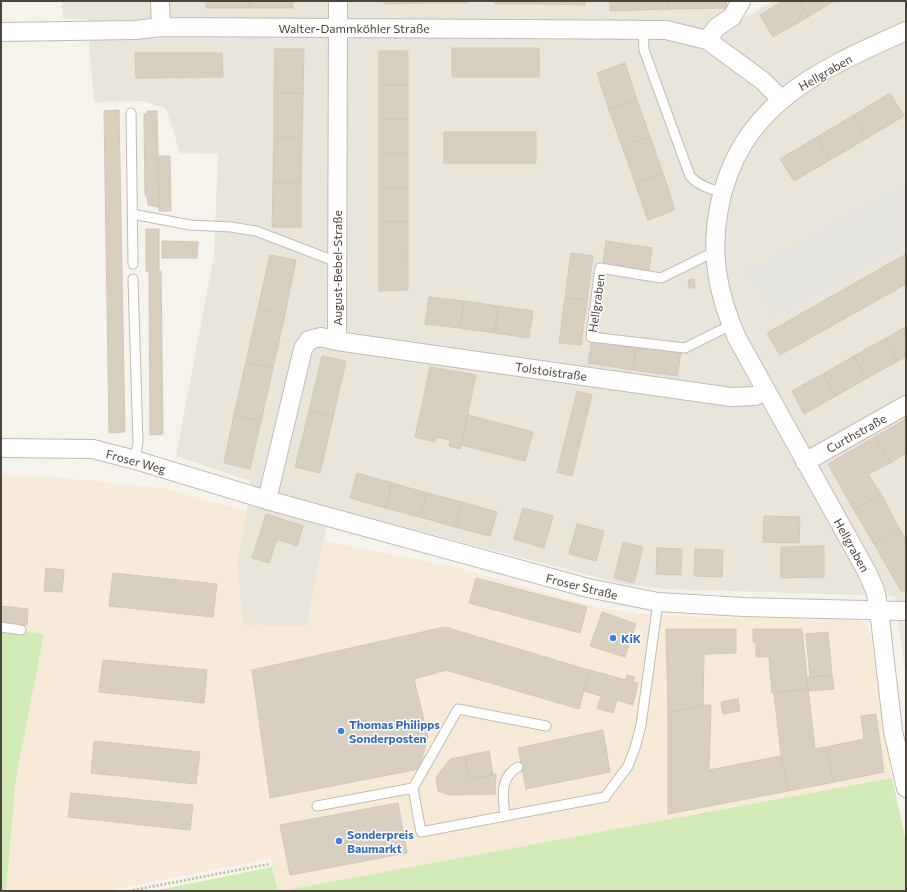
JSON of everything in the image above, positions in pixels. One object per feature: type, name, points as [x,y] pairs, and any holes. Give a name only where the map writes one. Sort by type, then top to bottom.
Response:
[{"type":"street","points":[[160,1],[161,27]]},
{"type":"street","name":"August-Bebel-Straße","points":[[267,500],[303,349],[309,340],[321,337],[337,341],[338,1]]},
{"type":"street","points":[[707,40],[717,27],[732,17],[741,1]]},
{"type":"street","name":"Walter-Dammköhler Straße","points":[[1,32],[135,30],[161,27],[643,30],[682,33],[707,40],[763,82],[782,100]]},
{"type":"street","name":"Hellgraben","points":[[906,31],[824,70],[782,100],[767,113],[746,138],[728,172],[722,192],[716,233],[718,284],[731,325],[745,356],[867,572],[875,590],[879,610],[893,731],[906,788]]},
{"type":"street","name":"Tolstoistraße","points":[[337,341],[731,397],[755,396],[765,390]]},
{"type":"street","name":"Curthstraße","points":[[805,462],[906,405]]},
{"type":"street","name":"Froser Weg","points":[[1,448],[93,449],[135,460],[267,500]]},
{"type":"street","name":"Froser Straße","points":[[267,500],[588,588],[658,602],[744,607],[906,611]]},
{"type":"lane","points":[[643,30],[644,50],[690,176],[695,182],[705,187],[722,192]]},
{"type":"lane","points":[[131,113],[132,264]]},
{"type":"lane","points":[[132,214],[190,225],[231,227],[256,231],[337,262]]},
{"type":"lane","name":"Hellgraben","points":[[716,251],[661,278],[600,268],[591,337],[685,348],[731,325]]},
{"type":"lane","points":[[133,279],[138,442],[135,460]]},
{"type":"lane","points":[[546,726],[458,709],[413,788],[421,832],[605,797],[628,766],[635,748],[641,725],[658,602]]},
{"type":"lane","points":[[1,627],[21,630]]},
{"type":"lane","points":[[505,816],[503,792],[504,783],[518,767]]},
{"type":"lane","points":[[317,806],[413,788]]},
{"type":"path","points":[[129,891],[269,864]]},
{"type":"shaded area","points":[[62,1],[730,1],[740,20],[774,1],[906,1],[906,680],[895,596],[665,589],[622,584],[332,508],[323,541],[307,626],[243,625],[237,562],[247,511],[250,481],[176,456],[214,255],[218,154],[180,153],[166,108],[142,101],[94,102],[87,19],[63,19]]},
{"type":"shaded area","points":[[906,184],[906,245],[774,317],[748,270]]},
{"type":"shaded area","points":[[1,476],[56,477],[162,488],[247,511],[237,562],[243,625],[307,626],[323,541],[450,566],[596,607],[639,614],[717,618],[829,617],[859,619],[869,629],[892,778],[281,891],[278,891],[271,858],[106,891],[6,891],[16,778],[44,634],[1,628]]},
{"type":"green space","points":[[1,628],[44,634],[16,778],[6,891],[1,891]]},
{"type":"green space","points":[[892,778],[906,841],[906,891],[281,891]]},
{"type":"green space","points":[[272,867],[278,891],[153,891]]},
{"type":"building","points":[[206,1],[249,1],[249,8],[206,8]]},
{"type":"building","points":[[249,1],[293,1],[293,8],[249,8]]},
{"type":"building","points":[[384,1],[426,1],[426,3],[384,4]]},
{"type":"building","points":[[426,1],[468,1],[468,3],[426,3]]},
{"type":"building","points":[[495,1],[540,1],[540,4],[495,4]]},
{"type":"building","points":[[540,1],[585,1],[585,5],[540,4]]},
{"type":"building","points":[[610,1],[668,1],[668,9],[610,11]]},
{"type":"building","points":[[668,1],[726,1],[727,8],[668,9]]},
{"type":"building","points":[[783,1],[799,1],[808,17],[773,37],[760,15]]},
{"type":"building","points":[[799,1],[834,1],[808,17]]},
{"type":"building","points":[[452,48],[539,48],[539,77],[452,77]]},
{"type":"building","points":[[275,49],[304,49],[303,93],[274,93]]},
{"type":"building","points":[[379,51],[408,51],[408,85],[379,85]]},
{"type":"building","points":[[135,53],[222,53],[223,77],[136,78]]},
{"type":"building","points":[[625,63],[637,100],[609,110],[597,73]]},
{"type":"building","points":[[379,85],[408,85],[408,119],[379,119]]},
{"type":"building","points":[[274,93],[303,93],[302,138],[274,138]]},
{"type":"building","points":[[890,93],[904,116],[867,138],[854,115]]},
{"type":"building","points":[[637,100],[650,137],[622,146],[609,110]]},
{"type":"building","points":[[119,110],[125,432],[109,433],[104,111]]},
{"type":"building","points":[[147,111],[157,111],[159,207],[148,205],[147,195],[145,195],[144,114],[147,114]]},
{"type":"building","points":[[854,115],[867,138],[830,160],[817,137]]},
{"type":"building","points":[[379,119],[408,119],[408,154],[379,154]]},
{"type":"building","points":[[444,132],[536,132],[536,163],[444,163]]},
{"type":"building","points":[[650,137],[663,173],[635,183],[622,146]]},
{"type":"building","points":[[817,137],[830,160],[794,181],[780,159]]},
{"type":"building","points":[[274,138],[302,138],[301,183],[273,182]]},
{"type":"building","points":[[379,154],[408,154],[408,188],[379,188]]},
{"type":"building","points":[[158,156],[170,156],[171,211],[159,211]]},
{"type":"building","points":[[663,173],[675,210],[648,220],[635,183]]},
{"type":"building","points":[[273,182],[301,183],[301,227],[272,227]]},
{"type":"building","points":[[379,188],[408,188],[408,222],[379,222]]},
{"type":"building","points":[[379,222],[408,222],[408,256],[379,256]]},
{"type":"building","points":[[146,229],[159,229],[159,271],[161,271],[163,434],[150,435],[149,271],[146,271]]},
{"type":"building","points":[[162,241],[198,242],[197,258],[162,258]]},
{"type":"building","points":[[606,241],[652,248],[649,271],[603,264]]},
{"type":"building","points":[[571,253],[593,256],[587,300],[565,298]]},
{"type":"building","points":[[906,254],[906,284],[780,355],[767,333]]},
{"type":"building","points":[[270,255],[296,260],[285,314],[258,308]]},
{"type":"building","points":[[379,256],[408,256],[408,290],[379,291]]},
{"type":"building","points":[[694,279],[695,288],[689,288],[688,280]]},
{"type":"building","points":[[429,297],[464,301],[460,328],[425,324]]},
{"type":"building","points":[[565,298],[587,300],[581,345],[559,343]]},
{"type":"building","points":[[464,301],[498,306],[495,333],[460,328]]},
{"type":"building","points":[[498,306],[533,311],[529,338],[495,333]]},
{"type":"building","points":[[258,308],[285,314],[273,368],[246,362]]},
{"type":"building","points":[[906,327],[906,356],[898,361],[886,338]]},
{"type":"building","points":[[886,338],[898,361],[867,378],[854,356]]},
{"type":"building","points":[[592,339],[636,345],[633,370],[588,363]]},
{"type":"building","points":[[636,345],[681,352],[677,376],[633,370]]},
{"type":"building","points":[[322,356],[346,361],[333,417],[309,411]]},
{"type":"building","points":[[854,356],[867,378],[836,396],[823,374]]},
{"type":"building","points":[[246,362],[273,368],[261,421],[234,415]]},
{"type":"building","points":[[430,367],[476,375],[460,449],[449,446],[450,440],[436,437],[435,442],[415,437]]},
{"type":"building","points":[[823,374],[836,396],[804,414],[792,391]]},
{"type":"building","points":[[577,391],[592,395],[572,476],[557,472]]},
{"type":"building","points":[[309,411],[333,417],[320,473],[295,467]]},
{"type":"building","points":[[234,415],[261,421],[250,469],[224,463]]},
{"type":"building","points":[[468,415],[533,432],[525,461],[461,445]]},
{"type":"building","points":[[906,419],[906,453],[890,463],[875,437]]},
{"type":"building","points":[[875,437],[890,463],[868,474],[881,494],[854,510],[828,464]]},
{"type":"building","points":[[357,473],[392,483],[385,508],[350,498]]},
{"type":"building","points":[[392,483],[427,493],[420,517],[385,508]]},
{"type":"building","points":[[427,493],[462,502],[455,527],[420,517]]},
{"type":"building","points":[[881,494],[899,528],[874,544],[854,510]]},
{"type":"building","points":[[462,502],[497,512],[490,536],[455,527]]},
{"type":"building","points":[[523,508],[553,516],[544,548],[514,539]]},
{"type":"building","points":[[266,514],[303,526],[297,546],[277,539],[269,563],[252,558]]},
{"type":"building","points":[[764,516],[800,517],[799,543],[763,542]]},
{"type":"building","points":[[577,524],[604,531],[596,561],[569,554]]},
{"type":"building","points":[[899,528],[906,540],[906,591],[901,591],[874,544]]},
{"type":"building","points":[[623,542],[643,547],[634,583],[614,578]]},
{"type":"building","points":[[824,546],[824,577],[781,578],[781,547]]},
{"type":"building","points":[[657,548],[682,549],[681,575],[656,574]]},
{"type":"building","points":[[695,549],[723,550],[722,577],[694,576]]},
{"type":"building","points":[[46,568],[64,570],[62,592],[44,591]]},
{"type":"building","points":[[113,573],[217,584],[213,617],[109,606]]},
{"type":"building","points":[[476,578],[587,607],[580,633],[469,603]]},
{"type":"building","points":[[1,606],[28,609],[27,625],[1,622]]},
{"type":"building","points":[[602,612],[636,624],[625,657],[590,646]]},
{"type":"building","points":[[445,627],[589,670],[579,709],[446,670],[414,679],[428,737],[419,769],[270,798],[252,670]]},
{"type":"building","points":[[666,629],[736,629],[736,653],[704,654],[703,705],[668,713]]},
{"type":"building","points":[[753,629],[802,629],[808,689],[772,693],[769,657],[756,657],[756,642],[753,642]]},
{"type":"building","points":[[828,632],[832,675],[810,677],[806,634]]},
{"type":"building","points":[[103,660],[207,670],[204,703],[99,692]]},
{"type":"building","points":[[589,670],[626,680],[627,675],[635,677],[633,682],[638,683],[633,705],[617,700],[613,713],[597,708],[601,696],[584,691]]},
{"type":"building","points":[[832,675],[834,689],[809,691],[807,677]]},
{"type":"building","points":[[808,689],[815,749],[826,747],[834,782],[788,791],[781,756],[774,693]]},
{"type":"building","points":[[738,699],[740,711],[723,714],[721,702]]},
{"type":"building","points":[[703,705],[711,705],[709,770],[781,756],[788,791],[668,814],[668,713]]},
{"type":"building","points":[[876,714],[884,772],[834,782],[826,747],[864,739],[861,716]]},
{"type":"building","points":[[603,730],[610,772],[526,789],[518,748]]},
{"type":"building","points":[[94,741],[200,752],[196,784],[91,773]]},
{"type":"building","points":[[489,751],[493,775],[469,779],[465,756]]},
{"type":"building","points":[[465,756],[469,779],[496,774],[495,794],[450,795],[438,791],[436,777],[450,759]]},
{"type":"building","points":[[71,793],[193,805],[190,830],[68,817]]},
{"type":"building","points":[[398,803],[407,853],[290,875],[280,825]]},
{"type":"place","name":"KiK","points":[[613,638]]},
{"type":"place","name":"Thomas Philipps Sonderposten","points":[[341,731]]},
{"type":"place","name":"Sonderpreis Baumarkt","points":[[339,841]]}]
